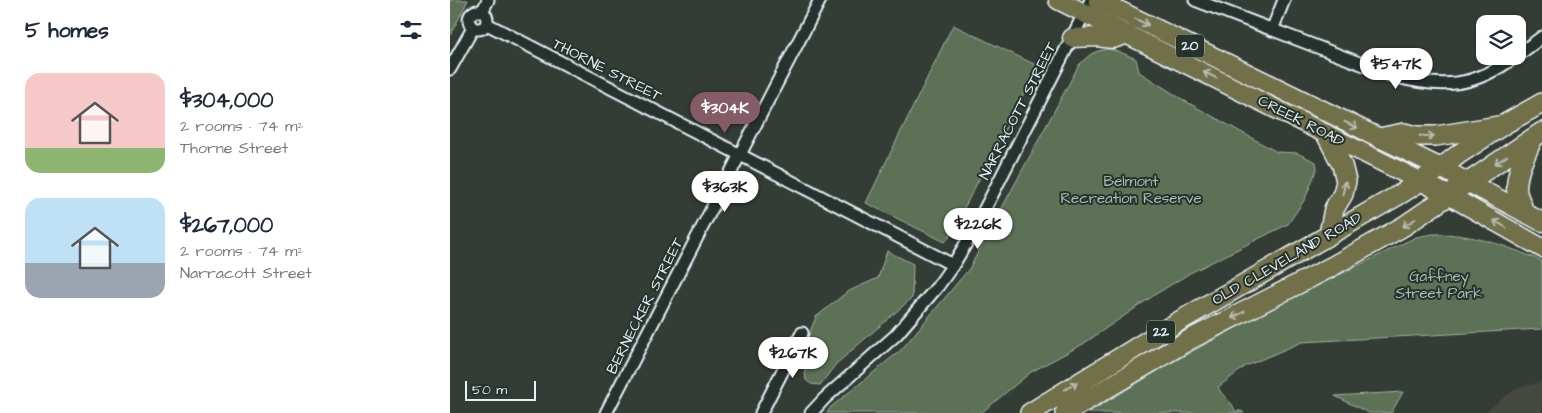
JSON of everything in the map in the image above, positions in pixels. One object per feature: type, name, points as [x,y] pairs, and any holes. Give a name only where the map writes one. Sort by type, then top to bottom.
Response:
[{"type":"highway","name":"OLD CLEVELAND ROAD","points":[[1030,413],[1160,333],[1420,181],[1503,125],[1542,103]]},
{"type":"highway","points":[[1379,138],[1404,133],[1416,136],[1436,136],[1503,125]]},
{"type":"highway","points":[[1326,134],[1342,165],[1346,181],[1343,194],[1334,209],[1329,234]]},
{"type":"highway","points":[[1524,212],[1517,193],[1518,178],[1522,165],[1538,135]]},
{"type":"highway","name":"OLD CLEVELAND ROAD","points":[[1066,413],[1190,340],[1331,267],[1404,226],[1538,135]]},
{"type":"main road","name":"CREEK ROAD","points":[[1058,0],[1088,6],[1128,34],[1450,196],[1542,248]]},
{"type":"main road","name":"CREEK ROAD","points":[[1098,0],[1441,168],[1542,222]]},
{"type":"main road","points":[[1072,38],[1113,39],[1128,34]]},
{"type":"street","points":[[482,12],[488,0]]},
{"type":"street","name":"BERNECKER STREET","points":[[606,413],[820,0]]},
{"type":"street","points":[[1196,0],[1392,76],[1420,83],[1444,84],[1484,76],[1505,65]]},
{"type":"street","points":[[1272,30],[1284,0]]},
{"type":"street","name":"NARRACOTT STREET","points":[[811,413],[831,392],[896,336],[938,286],[952,266],[970,237],[1088,6]]},
{"type":"street","points":[[473,12],[482,12],[487,18],[487,24],[482,29],[473,28],[469,23],[469,17],[473,12]]},
{"type":"street","name":"THORNE STREET","points":[[487,24],[952,266]]},
{"type":"street","points":[[450,69],[473,28]]},
{"type":"street","points":[[1526,49],[1542,37]]},
{"type":"street","points":[[761,413],[802,333]]},
{"type":"shaded area","points":[[1542,382],[1542,413],[1488,413],[1489,409],[1517,388]]},
{"type":"green space","points":[[450,0],[468,0],[450,36]]},
{"type":"green space","points":[[953,25],[1038,66],[945,242],[866,203]]},
{"type":"green space","name":"Belmont Recreation Reserve","points":[[1108,49],[1136,59],[1139,72],[1185,101],[1277,152],[1297,153],[1316,162],[1317,168],[1305,199],[1288,224],[1190,273],[1083,344],[1031,372],[981,413],[827,413],[831,407],[901,350],[969,269],[1079,65],[1092,54]]},
{"type":"green space","name":"Gaffney Street Park","points":[[1433,234],[1475,238],[1516,250],[1542,261],[1542,329],[1302,342],[1246,366],[1218,387],[1232,404],[1235,411],[1244,413],[1088,413],[1167,365],[1274,307],[1416,237]]},
{"type":"green space","points":[[887,251],[913,264],[912,298],[836,364],[820,385],[811,384],[806,380],[802,351],[816,317],[847,292],[878,278]]},
{"type":"green space","points":[[1403,392],[1391,413],[1369,413],[1335,396]]}]
